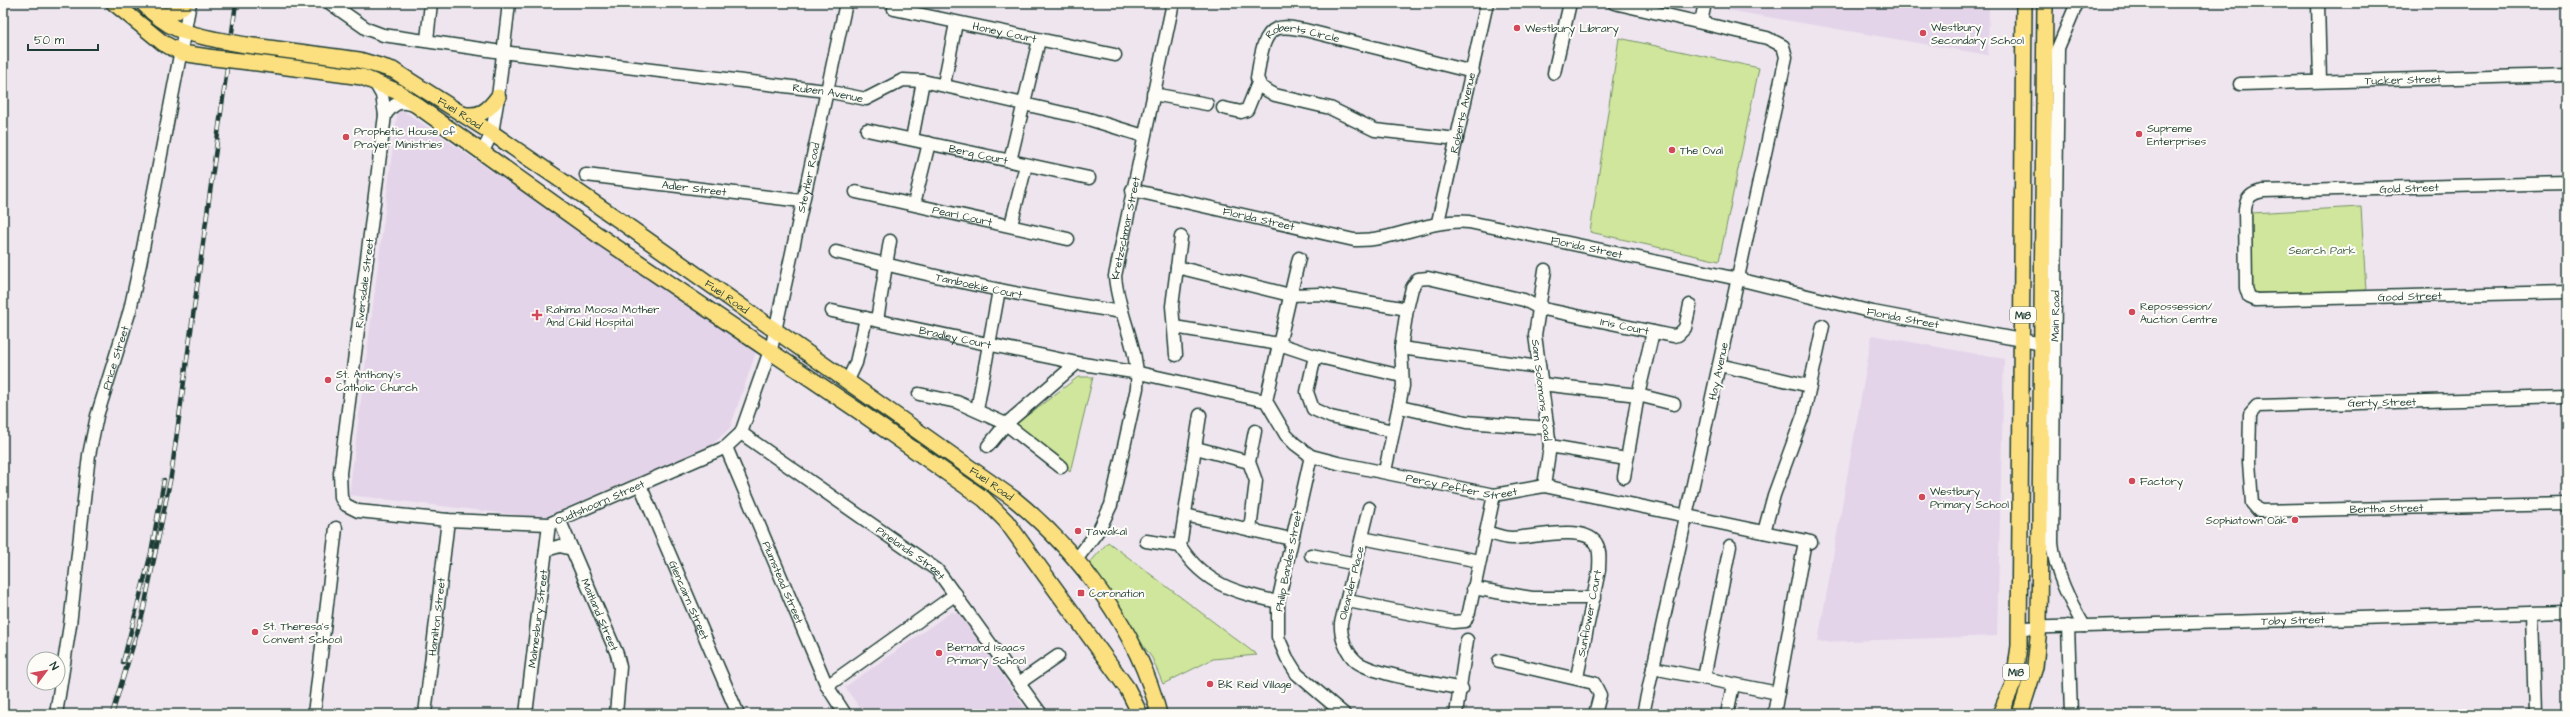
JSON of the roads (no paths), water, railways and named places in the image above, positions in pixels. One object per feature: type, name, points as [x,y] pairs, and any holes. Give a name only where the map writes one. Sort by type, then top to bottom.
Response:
[{"type":"main road","name":"Fuel Road","points":[[114,3],[163,43],[182,53],[347,74],[374,81],[398,92],[484,151],[598,235],[860,412],[992,506],[1009,525],[1099,648],[1131,695],[1140,714]]},
{"type":"main road","points":[[147,7],[168,16],[177,12],[186,3]]},
{"type":"main road","name":"M18","points":[[2000,714],[2016,672],[2019,628],[2023,341],[2024,3]]},
{"type":"main road","name":"Main Road","points":[[2039,627],[2045,3]]},
{"type":"main road","name":"Fuel Road","points":[[147,7],[171,28],[185,33],[246,45],[359,60],[384,66],[492,133],[775,328],[1014,499],[1043,525],[1076,560],[1136,649],[1148,674],[1159,714]]},
{"type":"main road","points":[[462,114],[471,116],[481,114],[498,98]]},
{"type":"main road","name":"M18","points":[[2020,714],[2035,667],[2039,627]]},
{"type":"street","name":"Price Street","points":[[56,714],[70,625],[89,455],[97,416],[132,302],[182,53],[190,3]]},
{"type":"street","name":"Ruben Avenue","points":[[330,3],[376,33],[502,52],[826,91],[866,99],[903,80],[923,81],[944,84],[1085,118],[1144,136]]},
{"type":"street","points":[[427,40],[431,3]]},
{"type":"street","points":[[484,151],[492,133],[498,98],[508,3]]},
{"type":"street","name":"Steytler Road","points":[[770,352],[846,3]]},
{"type":"street","name":"Kretzschmar Street","points":[[1076,560],[1100,528],[1111,505],[1136,393],[1138,373],[1122,312],[1115,276],[1132,190],[1173,3]]},
{"type":"street","name":"Roberts Avenue","points":[[1438,222],[1473,72],[1487,3]]},
{"type":"street","points":[[1554,73],[1570,3]]},
{"type":"street","points":[[1614,3],[1701,22],[1705,3]]},
{"type":"street","name":"Main Road","points":[[2077,3],[2058,48],[2052,542],[2058,572],[2074,609],[2084,626]]},
{"type":"street","points":[[2318,3],[2320,81]]},
{"type":"street","name":"Honey Court","points":[[894,9],[1115,55]]},
{"type":"street","name":"Hay Avenue","points":[[1643,714],[1786,57],[1779,43],[1767,38],[1701,22]]},
{"type":"street","points":[[944,84],[956,23]]},
{"type":"street","name":"Roberts Circle","points":[[1223,108],[1241,112],[1247,110],[1251,105],[1258,83],[1257,78],[1264,42],[1270,33],[1283,28],[1304,30],[1473,72]]},
{"type":"street","points":[[1010,161],[1038,40]]},
{"type":"street","name":"Tucker Street","points":[[2240,84],[2567,75]]},
{"type":"street","name":"Riversdale Street","points":[[343,451],[385,115],[382,95],[374,81]]},
{"type":"street","points":[[912,139],[923,81]]},
{"type":"street","points":[[1258,83],[1275,94],[1330,108],[1375,130],[1457,138]]},
{"type":"street","points":[[1153,94],[1207,104]]},
{"type":"street","points":[[385,115],[394,104],[399,102],[420,107]]},
{"type":"street","name":"Berg Court","points":[[867,130],[1089,178]]},
{"type":"street","points":[[914,204],[929,143]]},
{"type":"street","points":[[1011,225],[1026,165]]},
{"type":"street","name":"Adler Street","points":[[586,175],[802,201]]},
{"type":"street","name":"Gold Street","points":[[2252,299],[2246,288],[2245,210],[2245,202],[2251,195],[2262,191],[2567,183]]},
{"type":"street","name":"Florida Street","points":[[1132,190],[1354,240],[1389,238],[1438,222],[1455,221],[1475,224],[1738,280],[1865,310],[2042,344]]},
{"type":"street","name":"Pearl Court","points":[[856,192],[1011,225],[1068,239]]},
{"type":"street","points":[[1176,355],[1172,306],[1181,236]]},
{"type":"street","points":[[848,380],[856,363],[871,319],[886,265],[890,241]]},
{"type":"street","name":"Tamboekie Court","points":[[836,252],[886,265],[999,290],[1072,305],[1122,312]]},
{"type":"street","points":[[1138,373],[1266,400],[1299,258]]},
{"type":"street","points":[[1177,266],[1290,295],[1321,294],[1407,309]]},
{"type":"street","name":"Sam Solomons Road","points":[[1544,486],[1550,446],[1535,335],[1545,270]]},
{"type":"street","name":"Iris Court","points":[[1385,471],[1400,406],[1402,376],[1401,348],[1407,309],[1415,283],[1423,278],[1520,299],[1539,308],[1653,332],[1678,335],[1685,328],[1690,305]]},
{"type":"street","points":[[977,410],[999,290]]},
{"type":"street","name":"Good Street","points":[[2252,299],[2567,292]]},
{"type":"street","name":"Bradley Court","points":[[832,311],[989,346],[1138,373]]},
{"type":"street","points":[[1764,532],[1769,510],[1799,429],[1823,326]]},
{"type":"street","points":[[1174,327],[1279,344],[1314,356],[1402,376]]},
{"type":"street","points":[[1624,477],[1638,395],[1653,332]]},
{"type":"street","points":[[1401,348],[1539,367]]},
{"type":"street","name":"Oudtshoorn Street","points":[[343,451],[339,489],[341,498],[346,505],[358,511],[448,520],[554,521],[726,447],[741,433],[770,352]]},
{"type":"street","points":[[1314,356],[1307,392],[1313,409],[1330,418],[1393,431]]},
{"type":"street","points":[[988,446],[1006,424],[1077,363]]},
{"type":"street","points":[[1719,365],[1810,386]]},
{"type":"street","points":[[1541,384],[1638,395],[1674,404]]},
{"type":"street","points":[[919,394],[957,402],[1006,424],[1061,467]]},
{"type":"street","name":"Gerty Street","points":[[2249,462],[2250,414],[2257,406],[2567,397]]},
{"type":"street","name":"Percy Peffer Street","points":[[1266,400],[1286,435],[1311,456],[1494,495],[1544,486],[1808,542],[1778,693]]},
{"type":"street","points":[[1400,406],[1466,422],[1548,428]]},
{"type":"street","points":[[1180,546],[1200,415]]},
{"type":"street","points":[[1250,530],[1256,481],[1249,462],[1255,431]]},
{"type":"street","name":"Pinelands Street","points":[[741,433],[937,570],[956,594],[1041,714]]},
{"type":"street","points":[[1550,446],[1626,459]]},
{"type":"street","name":"Plumstead Street","points":[[726,447],[827,686],[845,714]]},
{"type":"street","points":[[1196,448],[1249,462]]},
{"type":"street","name":"Philip Bandes Street","points":[[1311,456],[1278,602],[1278,637],[1287,658],[1307,685],[1344,714]]},
{"type":"street","name":"Bertha Street","points":[[2249,462],[2252,503],[2259,511],[2567,504]]},
{"type":"street","name":"Glencairn Street","points":[[640,485],[738,714]]},
{"type":"street","points":[[1348,600],[1453,622],[1465,621],[1494,495]]},
{"type":"street","name":"Oleander Place","points":[[1369,508],[1348,600],[1341,623],[1343,640],[1356,661],[1372,669],[1462,689]]},
{"type":"street","points":[[1185,515],[1292,539]]},
{"type":"street","name":"Hamilton Street","points":[[425,714],[448,520]]},
{"type":"street","name":"Maitland Street","points":[[554,521],[572,549],[616,654],[619,682],[616,714]]},
{"type":"street","name":"Malmesbury Street","points":[[526,714],[546,550],[554,521]]},
{"type":"street","points":[[314,714],[336,528]]},
{"type":"street","name":"Sunflower Court","points":[[1486,532],[1511,538],[1552,533],[1570,534],[1591,538],[1599,554],[1594,598],[1577,678]]},
{"type":"street","points":[[1362,538],[1479,561]]},
{"type":"street","points":[[1146,542],[1180,546],[1198,569],[1224,587],[1278,602]]},
{"type":"street","points":[[546,550],[560,546],[572,549]]},
{"type":"street","points":[[1704,678],[1730,546]]},
{"type":"street","points":[[1311,555],[1356,564]]},
{"type":"street","points":[[1473,588],[1532,598],[1594,598]]},
{"type":"street","points":[[827,686],[956,594]]},
{"type":"street","name":"Toby Street","points":[[2019,628],[2567,612]]},
{"type":"street","points":[[2532,614],[2535,714]]},
{"type":"street","points":[[2068,626],[2071,714]]},
{"type":"street","points":[[1456,714],[1462,689],[1467,640]]},
{"type":"street","points":[[1019,683],[1058,656]]},
{"type":"street","points":[[1499,661],[1594,683],[1600,690],[1595,714]]},
{"type":"street","points":[[1653,668],[1778,693],[1774,714]]},
{"type":"street","points":[[1727,714],[1733,685]]},
{"type":"railway","points":[[112,714],[143,613],[171,476],[236,3]]},
{"type":"railway","points":[[123,662],[151,553],[164,480]]},
{"type":"place","name":"Westbury Library","points":[[1517,28]]},
{"type":"place","name":"Westbury Secondary School","points":[[1923,33]]},
{"type":"place","name":"Supreme Enterprises","points":[[2139,134]]},
{"type":"place","name":"Prophetic House of Prayer Ministries","points":[[346,137]]},
{"type":"place","name":"The Oval","points":[[1672,150]]},
{"type":"place","name":"Repossession/ Auction Centre","points":[[2132,312]]},
{"type":"place","name":"Rahima Moosa Mother And Child Hospital","points":[[537,315]]},
{"type":"place","name":"St. Anthony's Catholic Church","points":[[328,380]]},
{"type":"place","name":"Factory","points":[[2132,481]]},
{"type":"place","name":"Westbury Primary School","points":[[1922,497]]},
{"type":"place","name":"Sophiatown Oak","points":[[2295,520]]},
{"type":"place","name":"Tawakal","points":[[1078,531]]},
{"type":"place","name":"Coronation","points":[[1081,593]]},
{"type":"place","name":"St. Theresa's Convent School","points":[[255,632]]},
{"type":"place","name":"Bernard Isaacs Primary School","points":[[939,653]]},
{"type":"place","name":"BK Reid Village","points":[[1210,684]]},
{"type":"park label","name":"Search Park","points":[[2322,250]]}]
